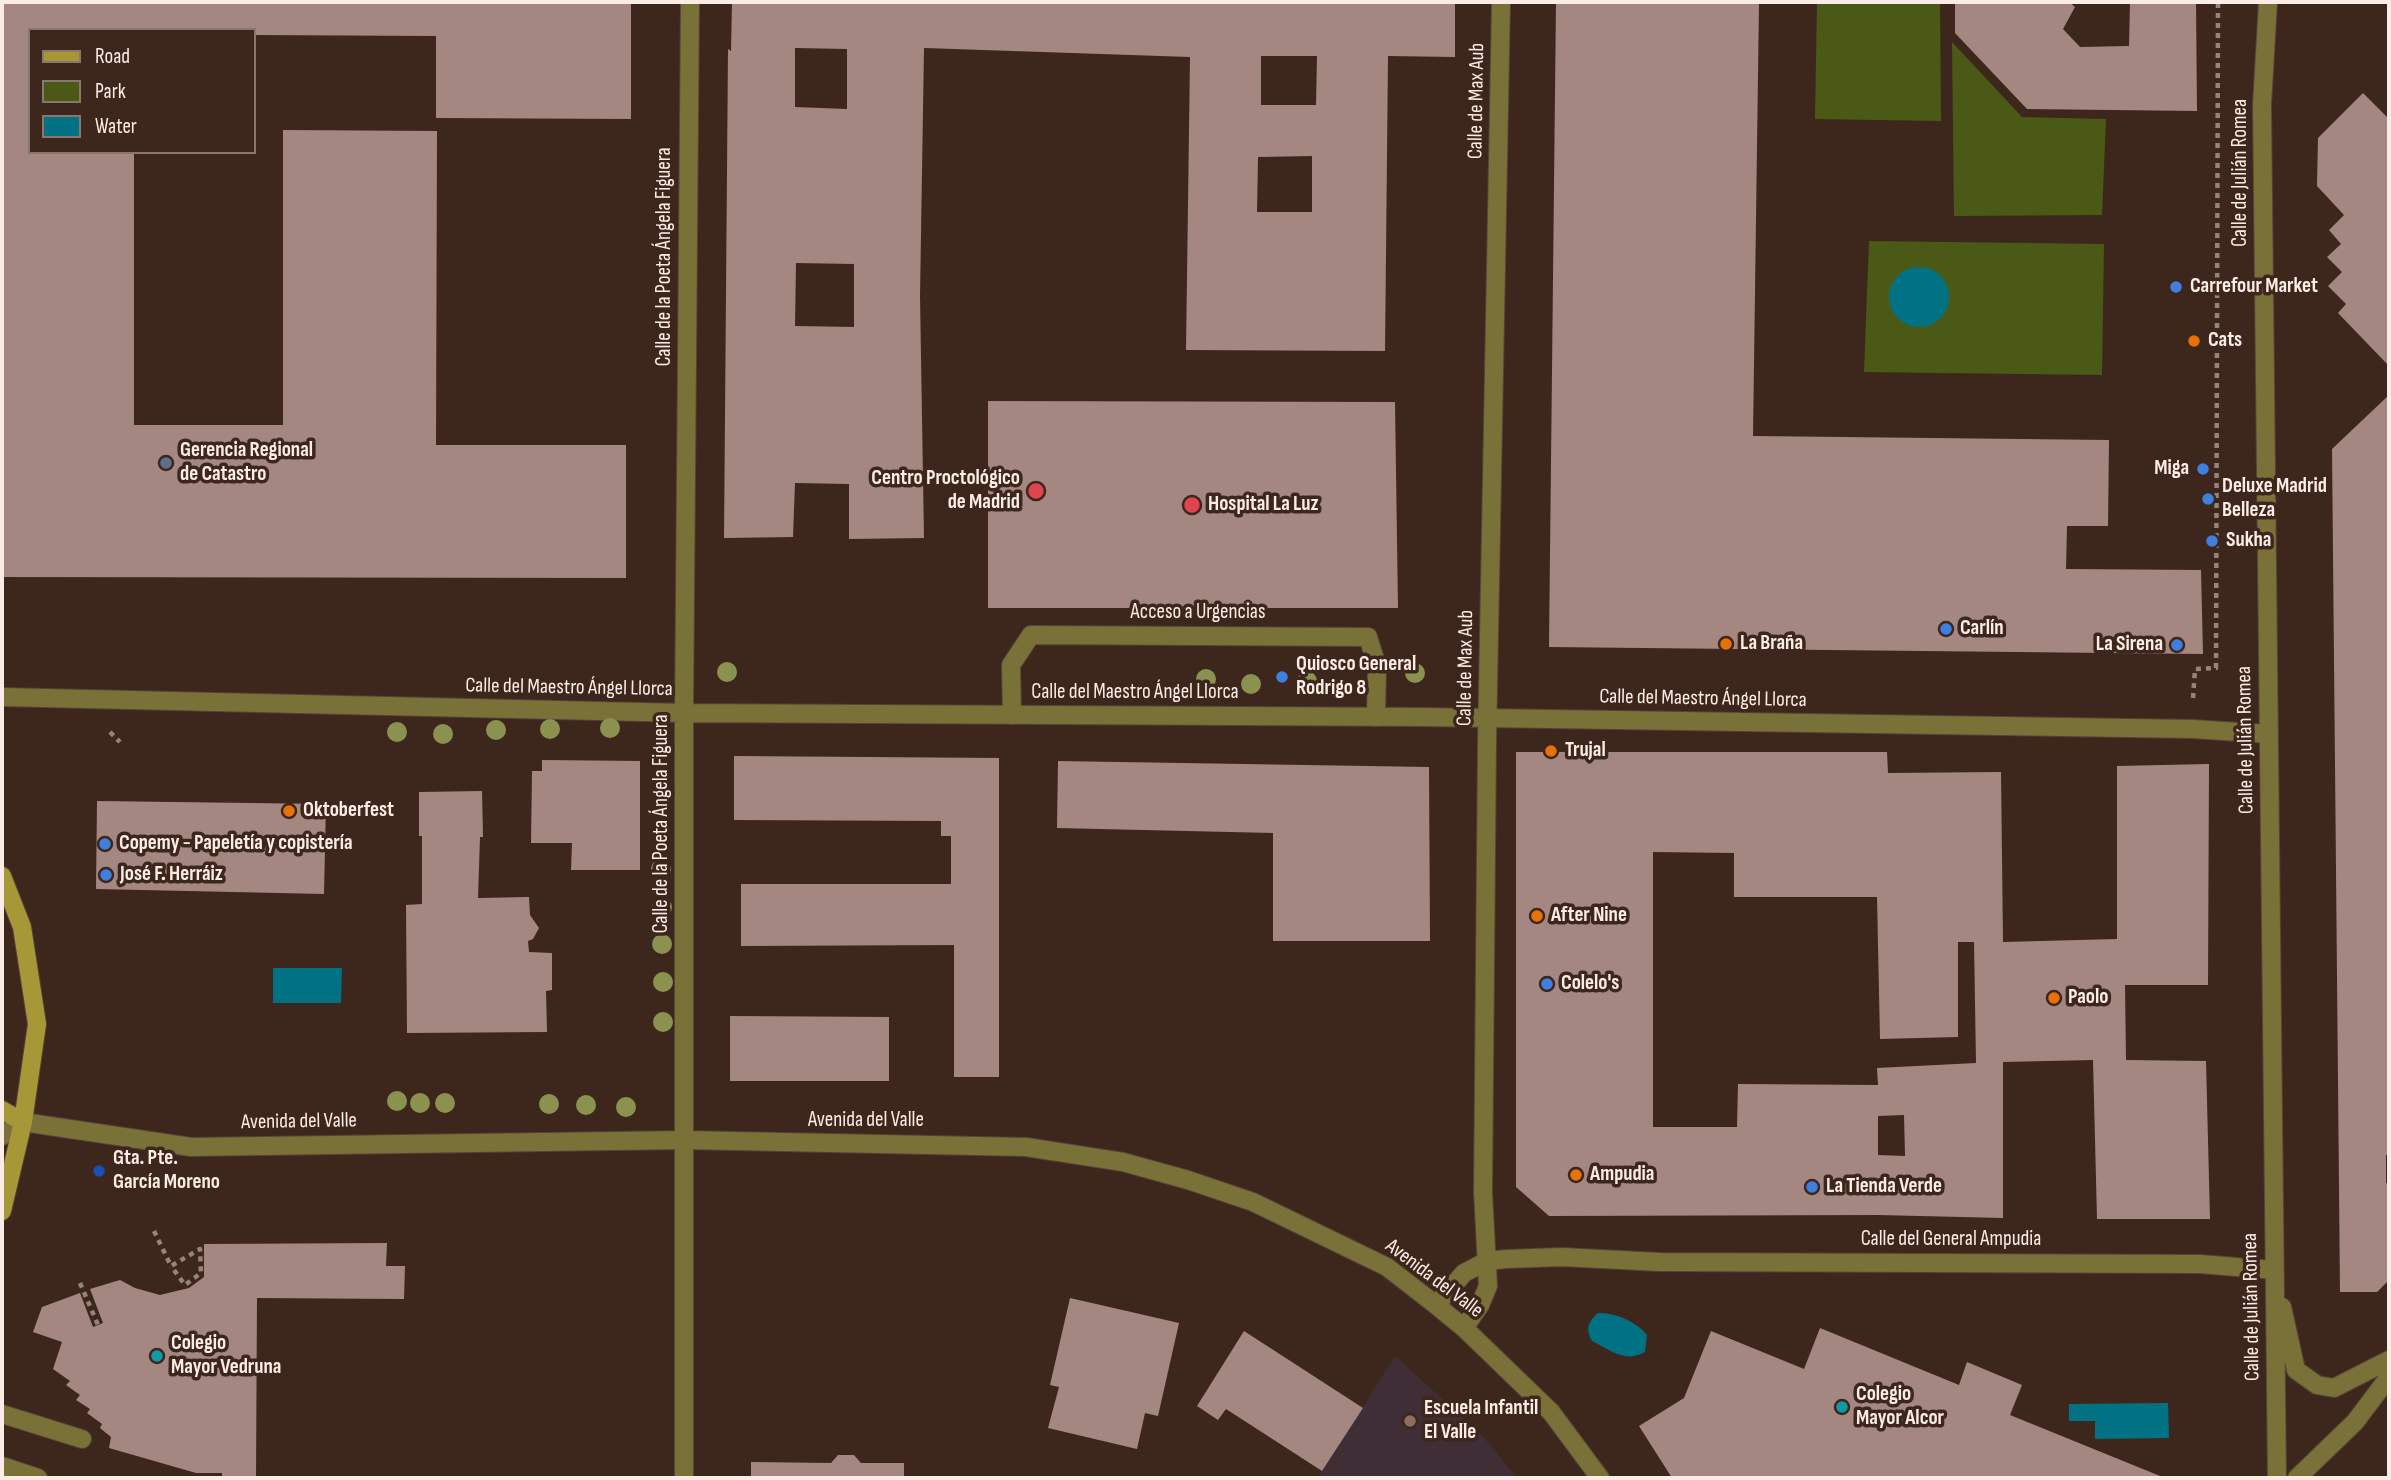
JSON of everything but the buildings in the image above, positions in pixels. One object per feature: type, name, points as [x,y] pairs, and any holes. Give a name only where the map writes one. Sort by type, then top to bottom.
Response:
[{"type":"street","name":"Calle de la Poeta Ángela Figuera","points":[[684,1478],[684,713],[690,2]]},
{"type":"street","name":"Calle de Max Aub","points":[[1464,1328],[1480,1305],[1488,1286],[1483,1192],[1488,719],[1501,2]]},
{"type":"street","name":"Calle de Julián Romea","points":[[2268,2],[2262,105],[2277,1478]]},
{"type":"street","name":"Acceso a Urgencias","points":[[1012,715],[1011,665],[1031,635],[1314,636],[1368,637],[1377,666],[1376,717]]},
{"type":"street","name":"Calle del Maestro Ángel Llorca","points":[[2,697],[684,713],[1376,717],[2193,729],[2269,734]]},
{"type":"street","points":[[2,876],[22,927],[37,1024],[23,1122],[2,1211]]},
{"type":"street","points":[[2,1110],[23,1122]]},
{"type":"street","name":"Avenida del Valle","points":[[23,1122],[191,1147],[685,1140],[1026,1147],[1123,1162],[1253,1202],[1387,1267],[1464,1328],[1551,1412],[1600,1478]]},
{"type":"street","points":[[2,1136],[23,1122]]},
{"type":"street","points":[[2,1146],[23,1122]]},
{"type":"street","name":"Calle del General Ampudia","points":[[1436,1305],[1464,1273],[1487,1261],[1563,1257],[1660,1262],[2186,1264],[2274,1270]]},
{"type":"street","points":[[2274,1270],[2295,1370],[2318,1385],[2334,1388],[2389,1360]]},
{"type":"street","points":[[2297,1478],[2355,1422],[2389,1377]]},
{"type":"street","points":[[2,1414],[82,1439]]},
{"type":"street","points":[[2,1466],[38,1478]]},
{"type":"path","points":[[2193,702],[2195,669],[2216,667],[2218,2]]},
{"type":"path","points":[[154,1231],[171,1266],[185,1285],[201,1273],[200,1249],[171,1266]]},
{"type":"path","points":[[80,1283],[98,1325]]},
{"type":"shaded area","name":"Escuela Infantil El Valle","points":[[1395,1356],[1481,1434],[1517,1478],[1318,1478]]},
{"type":"green space","points":[[1817,2],[1940,2],[1941,121],[1815,119]]},
{"type":"green space","points":[[1952,42],[2022,117],[2106,119],[2102,215],[1954,216]]},
{"type":"green space","points":[[1869,241],[2104,244],[2102,375],[1864,372]]},
{"type":"water","points":[[1919,267],[1940,276],[1949,297],[1940,318],[1919,327],[1898,318],[1889,297],[1898,276]]},
{"type":"water","points":[[273,968],[342,968],[341,1003],[273,1003]]},
{"type":"water","points":[[1598,1313],[1619,1316],[1637,1326],[1647,1335],[1645,1352],[1625,1356],[1592,1341],[1589,1326]]},
{"type":"water","points":[[2168,1403],[2169,1438],[2095,1439],[2095,1421],[2069,1421],[2069,1404]]},
{"type":"place","name":"Carrefour Market","points":[[2176,287]]},
{"type":"place","name":"Cats","points":[[2194,341]]},
{"type":"place","name":"Gerencia Regional de Catastro","points":[[166,463]]},
{"type":"place","name":"Miga","points":[[2203,469]]},
{"type":"place","name":"Centro Proctológico de Madrid","points":[[1036,491]]},
{"type":"place","name":"Deluxe Madrid Belleza","points":[[2208,499]]},
{"type":"place","name":"Hospital La Luz","points":[[1192,505]]},
{"type":"place","name":"Sukha","points":[[2212,541]]},
{"type":"place","name":"Carlín","points":[[1946,629]]},
{"type":"place","name":"La Braña","points":[[1726,644]]},
{"type":"place","name":"La Sirena","points":[[2177,645]]},
{"type":"place","name":"Quiosco General Rodrigo 8","points":[[1282,677]]},
{"type":"place","name":"Trujal","points":[[1551,751]]},
{"type":"place","name":"Oktoberfest","points":[[289,811]]},
{"type":"place","name":"Copemy - Papeletía y copistería","points":[[105,844]]},
{"type":"place","name":"José F. Herráiz","points":[[106,875]]},
{"type":"place","name":"After Nine","points":[[1537,916]]},
{"type":"place","name":"Colelo's","points":[[1547,984]]},
{"type":"place","name":"Paolo","points":[[2054,998]]},
{"type":"place","name":"Gta. Pte. García Moreno","points":[[99,1171]]},
{"type":"place","name":"Ampudia","points":[[1576,1175]]},
{"type":"place","name":"La Tienda Verde","points":[[1812,1187]]},
{"type":"place","name":"Colegio Mayor Vedruna","points":[[157,1356]]},
{"type":"place","name":"Colegio Mayor Alcor","points":[[1842,1407]]},
{"type":"place","name":"Escuela Infantil El Valle","points":[[1410,1421]]}]
